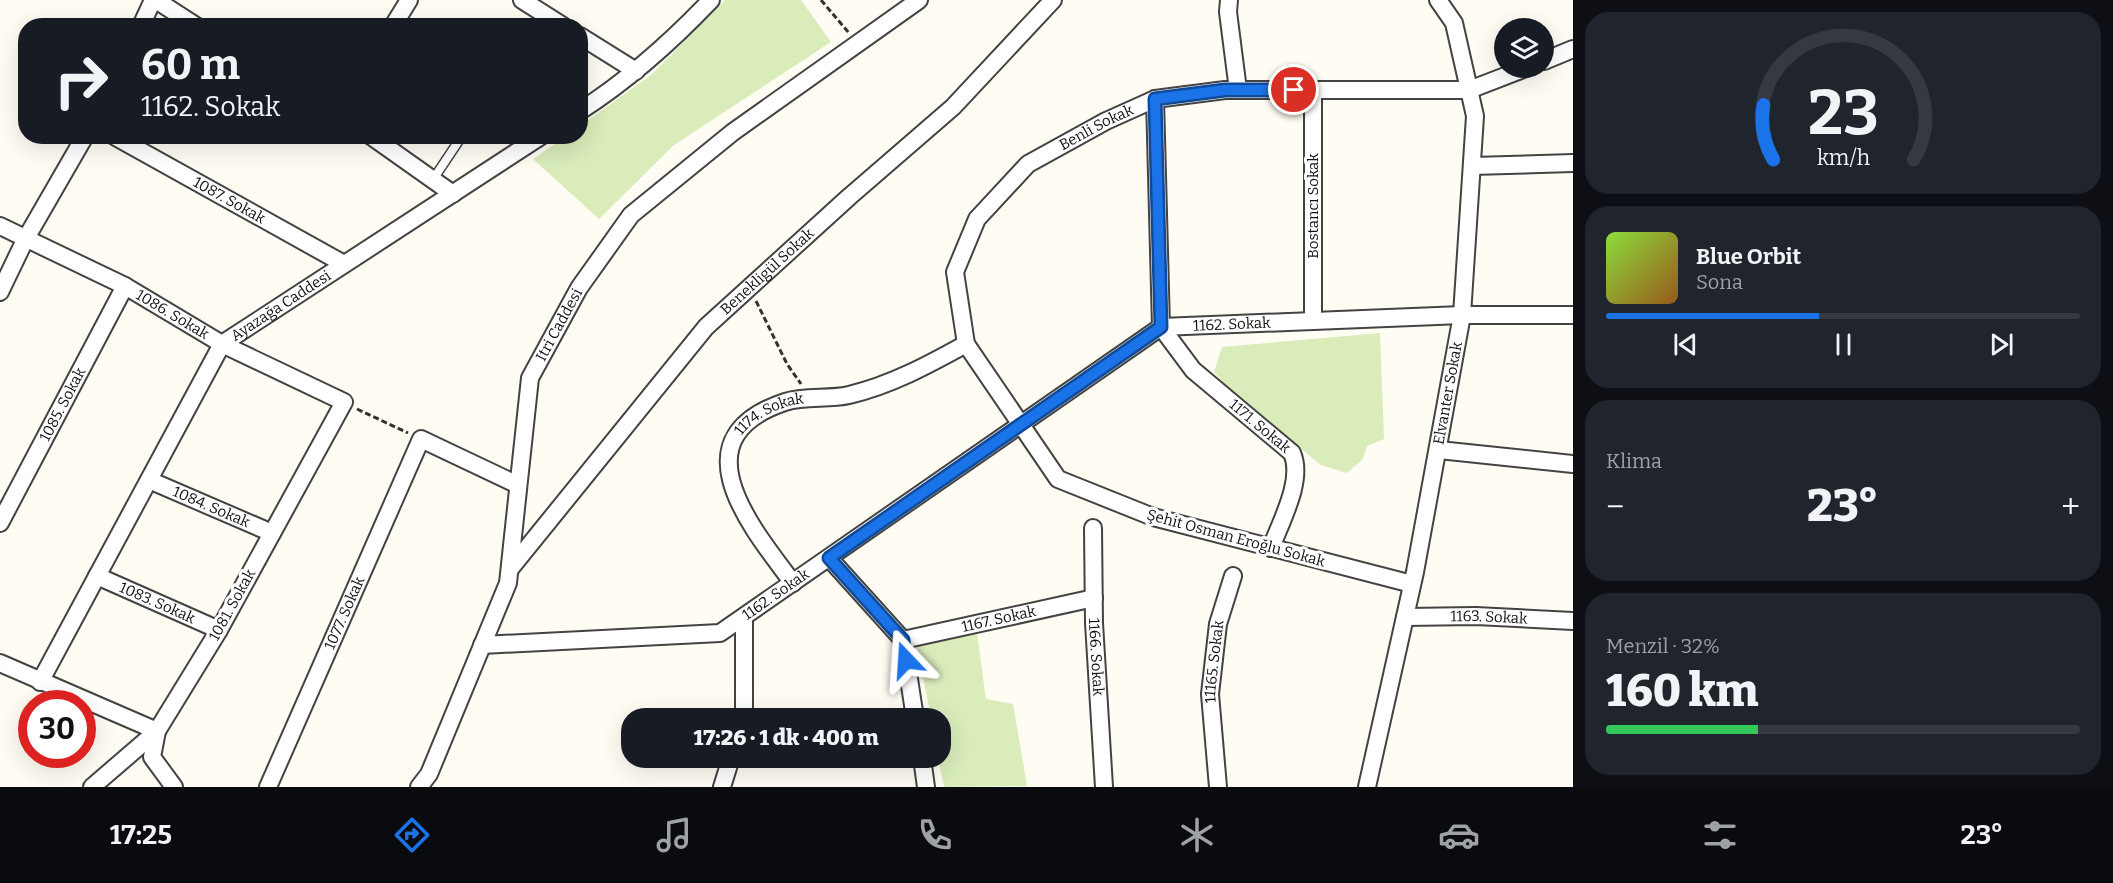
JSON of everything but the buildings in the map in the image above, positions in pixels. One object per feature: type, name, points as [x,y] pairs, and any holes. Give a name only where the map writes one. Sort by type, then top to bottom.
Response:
[{"type":"street","points":[[145,18],[154,0],[183,18]]},
{"type":"street","points":[[398,18],[409,0]]},
{"type":"street","points":[[522,0],[547,6],[557,18]]},
{"type":"street","points":[[588,105],[668,45],[711,0]]},
{"type":"street","name":"Itri Caddesi","points":[[419,787],[429,774],[507,584],[530,378],[579,288],[631,215],[733,132],[919,0]]},
{"type":"street","name":"Benekligül Sokak","points":[[509,570],[706,327],[849,197],[953,107],[1053,0]]},
{"type":"street","points":[[1229,0],[1228,12],[1238,90]]},
{"type":"street","name":"Elvanter Sokak","points":[[1367,787],[1412,585],[1439,450],[1462,315],[1475,116],[1454,23],[1438,0]]},
{"type":"street","points":[[588,41],[636,71]]},
{"type":"street","points":[[1554,57],[1573,49]]},
{"type":"street","points":[[1469,90],[1500,78]]},
{"type":"street","name":"Benli Sokak","points":[[1020,425],[966,344],[955,272],[977,219],[1028,164],[1106,121],[1155,99],[1238,90],[1469,90]]},
{"type":"street","name":"Bostancı Sokak","points":[[1313,90],[1313,321]]},
{"type":"street","points":[[1155,99],[1161,327]]},
{"type":"street","points":[[0,292],[25,240],[80,144]]},
{"type":"street","name":"1087. Sokak","points":[[128,144],[344,264]]},
{"type":"street","points":[[383,144],[434,178],[453,194]]},
{"type":"street","name":"Ayazağa Caddesi","points":[[40,682],[222,344],[529,144]]},
{"type":"street","points":[[1472,165],[1573,163]]},
{"type":"street","name":"1086. Sokak","points":[[0,226],[25,240],[125,286],[222,344],[344,402]]},
{"type":"street","name":"1085. Sokak","points":[[0,523],[125,286]]},
{"type":"street","name":"1162. Sokak","points":[[482,645],[720,633],[1161,327],[1462,315],[1573,315]]},
{"type":"street","name":"1171. Sokak","points":[[1161,327],[1193,370],[1292,453],[1297,463],[1291,492],[1271,548]]},
{"type":"street","name":"1174. Sokak","points":[[793,583],[749,526],[733,488],[728,462],[733,439],[757,413],[788,401],[848,395],[908,376],[966,344]]},
{"type":"street","name":"1081. Sokak","points":[[92,787],[157,731],[219,630],[344,402]]},
{"type":"street","name":"Şehit Osman Eroğlu Sokak","points":[[1020,425],[1058,479],[1153,517],[1412,585]]},
{"type":"street","points":[[421,439],[518,485]]},
{"type":"street","name":"1077. Sokak","points":[[267,787],[421,439]]},
{"type":"street","points":[[1439,450],[1573,464]]},
{"type":"street","name":"1084. Sokak","points":[[149,480],[272,533]]},
{"type":"street","name":"1166. Sokak","points":[[1093,528],[1094,598],[1104,787]]},
{"type":"street","points":[[829,558],[903,640],[913,708]]},
{"type":"street","name":"1083. Sokak","points":[[97,576],[219,630]]},
{"type":"street","name":"11165. Sokak","points":[[1218,787],[1210,694],[1218,624],[1233,576]]},
{"type":"street","name":"1167. Sokak","points":[[903,640],[1094,598]]},
{"type":"street","points":[[742,708],[744,616]]},
{"type":"street","name":"1163. Sokak","points":[[1405,617],[1476,616],[1573,621]]},
{"type":"street","points":[[0,663],[157,731],[152,757],[174,787]]},
{"type":"street","points":[[722,787],[728,768]]},
{"type":"street","points":[[923,768],[926,787]]},
{"type":"lane","points":[[434,178],[457,144]]},
{"type":"path","points":[[821,0],[858,44]]},
{"type":"path","points":[[753,284],[756,304],[787,364],[801,384],[816,399]]},
{"type":"path","points":[[344,402],[421,439]]},
{"type":"green space","points":[[725,0],[801,0],[831,42],[674,145],[599,219],[533,159],[555,144],[588,144],[588,120],[651,75]]},
{"type":"green space","points":[[1380,333],[1384,439],[1367,446],[1363,459],[1347,473],[1321,465],[1233,394],[1214,372],[1222,347]]},
{"type":"green space","points":[[977,633],[986,699],[1013,704],[1027,786],[944,787],[940,768],[951,768],[951,708],[929,708],[917,645]]},
{"type":"route","points":[[906,660],[903,640],[829,558],[1161,327],[1155,99],[1225,90],[1294,90]]}]
